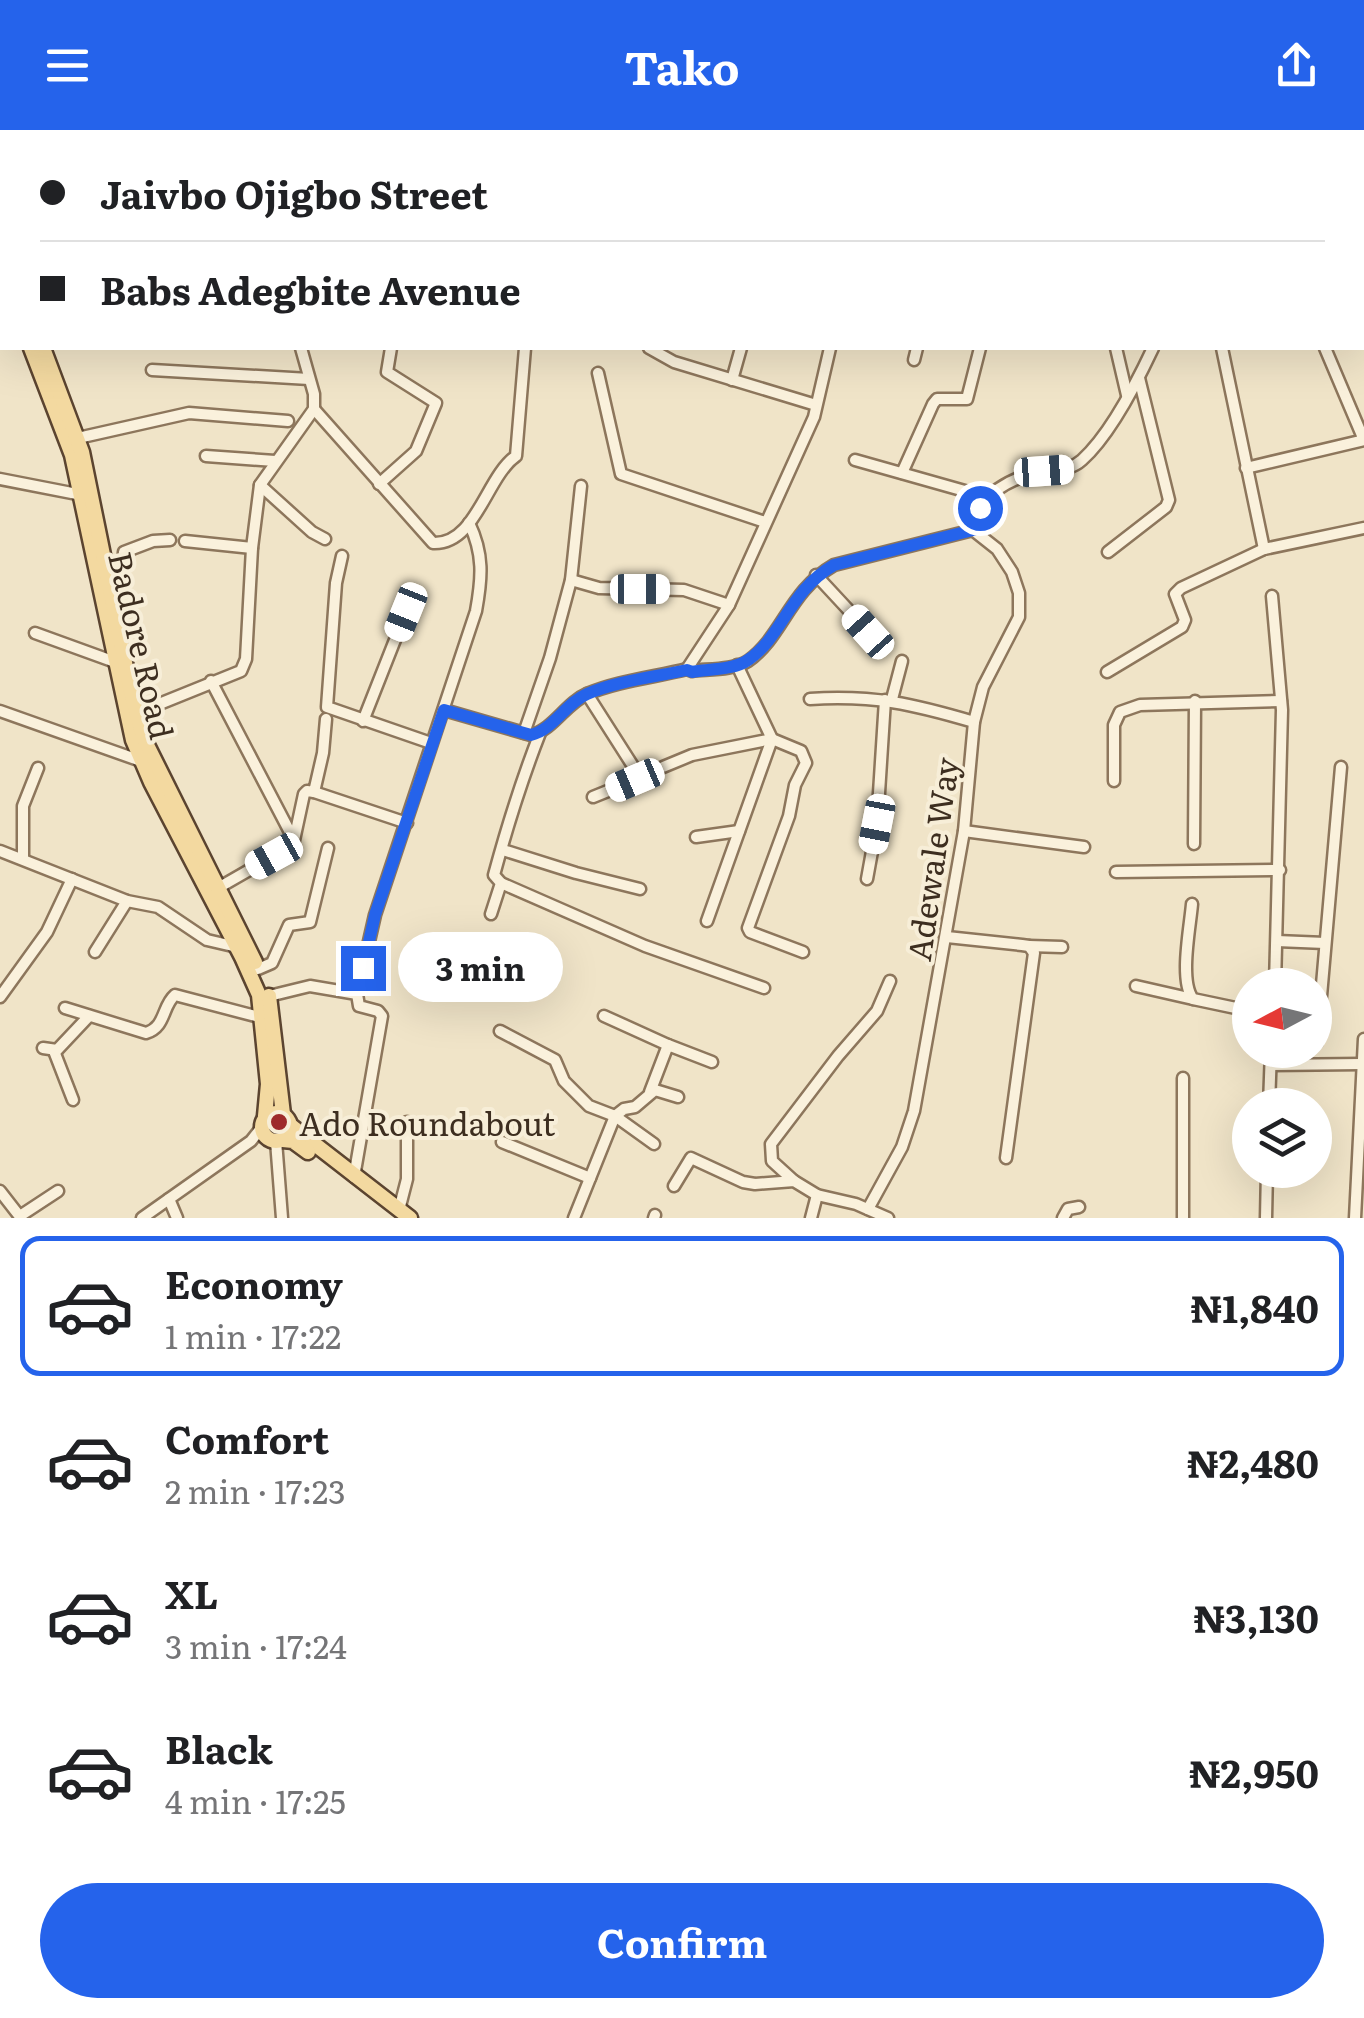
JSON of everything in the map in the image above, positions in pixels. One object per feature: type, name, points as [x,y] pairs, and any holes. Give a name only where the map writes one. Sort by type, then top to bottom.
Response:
[{"type":"main road","name":"Badore Road","points":[[32,350],[58,410],[82,495],[128,724],[141,761],[255,985],[263,1018],[267,1134]]},
{"type":"main road","name":"Badore Road","points":[[44,350],[78,438],[136,713],[160,777],[269,996],[286,1119]]},
{"type":"main road","points":[[286,1119],[402,1215]]},
{"type":"main road","points":[[267,1134],[286,1119]]},
{"type":"main road","points":[[267,1134],[290,1132],[286,1119]]},
{"type":"main road","points":[[267,1134],[298,1145],[402,1215]]},
{"type":"street","points":[[136,713],[241,671],[246,659],[260,485],[314,409],[314,394],[301,350]]},
{"type":"street","points":[[379,484],[416,451],[436,402],[387,372],[391,350]]},
{"type":"street","points":[[314,409],[433,543],[454,538],[469,524],[518,450],[526,350]]},
{"type":"street","points":[[654,350],[674,362],[816,405]]},
{"type":"street","points":[[732,380],[740,350]]},
{"type":"street","points":[[687,670],[730,606],[764,522],[814,417],[830,350]]},
{"type":"street","points":[[914,360],[916,350]]},
{"type":"street","points":[[902,473],[933,404],[945,398],[960,402],[967,399],[979,350]]},
{"type":"street","points":[[1116,350],[1127,395]]},
{"type":"street","points":[[764,988],[645,946],[500,883],[494,875],[519,786],[540,733],[587,694],[687,670],[736,665],[750,658],[778,626],[800,591],[834,565],[973,530],[974,515],[986,497],[1024,476],[1064,470],[1082,460],[1103,435],[1152,350]]},
{"type":"street","points":[[1222,350],[1264,550]]},
{"type":"street","points":[[1246,468],[1364,440],[1358,414],[1328,350]]},
{"type":"street","points":[[152,370],[309,379]]},
{"type":"street","points":[[598,374],[620,474],[764,522]]},
{"type":"street","points":[[1108,552],[1170,500],[1139,378]]},
{"type":"street","points":[[78,438],[188,412],[288,421]]},
{"type":"street","points":[[206,456],[275,461]]},
{"type":"street","points":[[855,460],[986,497]]},
{"type":"street","points":[[0,479],[82,495]]},
{"type":"street","points":[[260,485],[325,539]]},
{"type":"street","points":[[524,733],[550,658],[570,580],[582,486]]},
{"type":"street","points":[[354,1178],[383,1022],[378,1012],[359,1006],[357,994],[375,915],[476,610],[483,574],[478,541],[469,524]]},
{"type":"street","points":[[1108,672],[1182,627],[1185,620],[1175,594],[1181,588],[1264,550],[1364,528]]},
{"type":"street","name":"Adewale Way","points":[[868,1209],[909,1130],[947,938],[964,831],[974,722],[982,687],[1019,617],[1019,592],[1012,572],[998,549],[973,530]]},
{"type":"street","points":[[108,570],[123,564],[124,552],[153,540],[170,540]]},
{"type":"street","points":[[186,542],[252,548]]},
{"type":"street","points":[[342,556],[336,583],[327,707],[431,744]]},
{"type":"street","points":[[816,575],[868,632]]},
{"type":"street","points":[[570,580],[599,588],[684,590],[730,606]]},
{"type":"street","points":[[1272,596],[1281,702],[1275,968]]},
{"type":"street","points":[[364,721],[406,612]]},
{"type":"street","points":[[35,634],[115,662]]},
{"type":"street","points":[[867,879],[877,824],[888,700],[902,661]]},
{"type":"street","points":[[707,921],[772,739],[736,665]]},
{"type":"street","points":[[211,682],[292,836]]},
{"type":"street","points":[[587,694],[638,774],[635,780],[593,797]]},
{"type":"street","points":[[810,699],[852,696],[888,700],[974,722]]},
{"type":"street","points":[[1194,844],[1195,701]]},
{"type":"street","points":[[1114,781],[1114,725],[1120,712],[1140,704],[1281,702]]},
{"type":"street","points":[[444,710],[524,733],[540,733]]},
{"type":"street","points":[[0,711],[141,761]]},
{"type":"street","points":[[314,792],[326,720]]},
{"type":"street","points":[[664,767],[692,755],[772,739],[801,751],[806,763],[795,784],[789,816],[748,928],[804,952]]},
{"type":"street","points":[[1323,968],[1341,767]]},
{"type":"street","points":[[23,859],[24,806],[38,768]]},
{"type":"street","points":[[218,888],[292,844],[306,791],[406,823]]},
{"type":"street","points":[[696,838],[739,831]]},
{"type":"street","points":[[964,831],[1084,847]]},
{"type":"street","points":[[258,969],[275,958],[290,925],[310,922],[328,848]]},
{"type":"street","points":[[503,850],[576,874],[640,889]]},
{"type":"street","points":[[0,851],[127,901],[158,907],[206,940],[237,947]]},
{"type":"street","points":[[1116,872],[1280,870]]},
{"type":"street","points":[[0,997],[47,932],[72,879]]},
{"type":"street","points":[[490,914],[500,883]]},
{"type":"street","points":[[95,952],[127,901]]},
{"type":"street","points":[[1192,904],[1186,980],[1193,999]]},
{"type":"street","points":[[947,938],[1062,947]]},
{"type":"street","points":[[1277,941],[1325,943]]},
{"type":"street","points":[[1006,1158],[1034,952],[1030,946]]},
{"type":"street","points":[[888,1218],[816,1194],[794,1181],[772,1161],[771,1144],[876,1012],[890,980]]},
{"type":"street","points":[[269,996],[310,986],[357,994]]},
{"type":"street","points":[[1136,986],[1232,1007]]},
{"type":"street","points":[[65,1008],[146,1033],[160,1024],[175,995],[263,1018]]},
{"type":"street","points":[[73,1100],[48,1050],[88,1016]]},
{"type":"street","points":[[604,1016],[712,1062]]},
{"type":"street","points":[[500,1031],[555,1060],[564,1081],[589,1106],[615,1116],[654,1144]]},
{"type":"street","points":[[1355,1218],[1364,1039]]},
{"type":"street","points":[[574,1218],[615,1116],[634,1107],[650,1092],[668,1045]]},
{"type":"street","points":[[1325,1068],[1362,1070]]},
{"type":"street","points":[[1183,1078],[1184,1218]]},
{"type":"street","points":[[650,1092],[662,1090],[678,1097]]},
{"type":"street","points":[[402,1215],[407,1178],[407,1122]]},
{"type":"street","points":[[142,1218],[267,1134],[282,1218]]},
{"type":"street","points":[[502,1142],[590,1178]]},
{"type":"street","points":[[674,1186],[691,1158],[744,1182],[794,1181]]},
{"type":"street","points":[[1266,1218],[1267,1188]]},
{"type":"street","points":[[0,1190],[21,1217],[58,1190]]},
{"type":"street","points":[[811,1218],[816,1194]]},
{"type":"street","points":[[170,1199],[177,1218]]},
{"type":"street","points":[[1063,1218],[1068,1210],[1079,1207]]},
{"type":"place","name":"Ado Roundabout","points":[[279,1122]]},
{"type":"route","points":[[363,968],[375,915],[444,710],[531,735],[540,733],[587,694],[687,670],[745,662],[816,575],[834,565],[973,530],[974,515],[980,508]]}]
